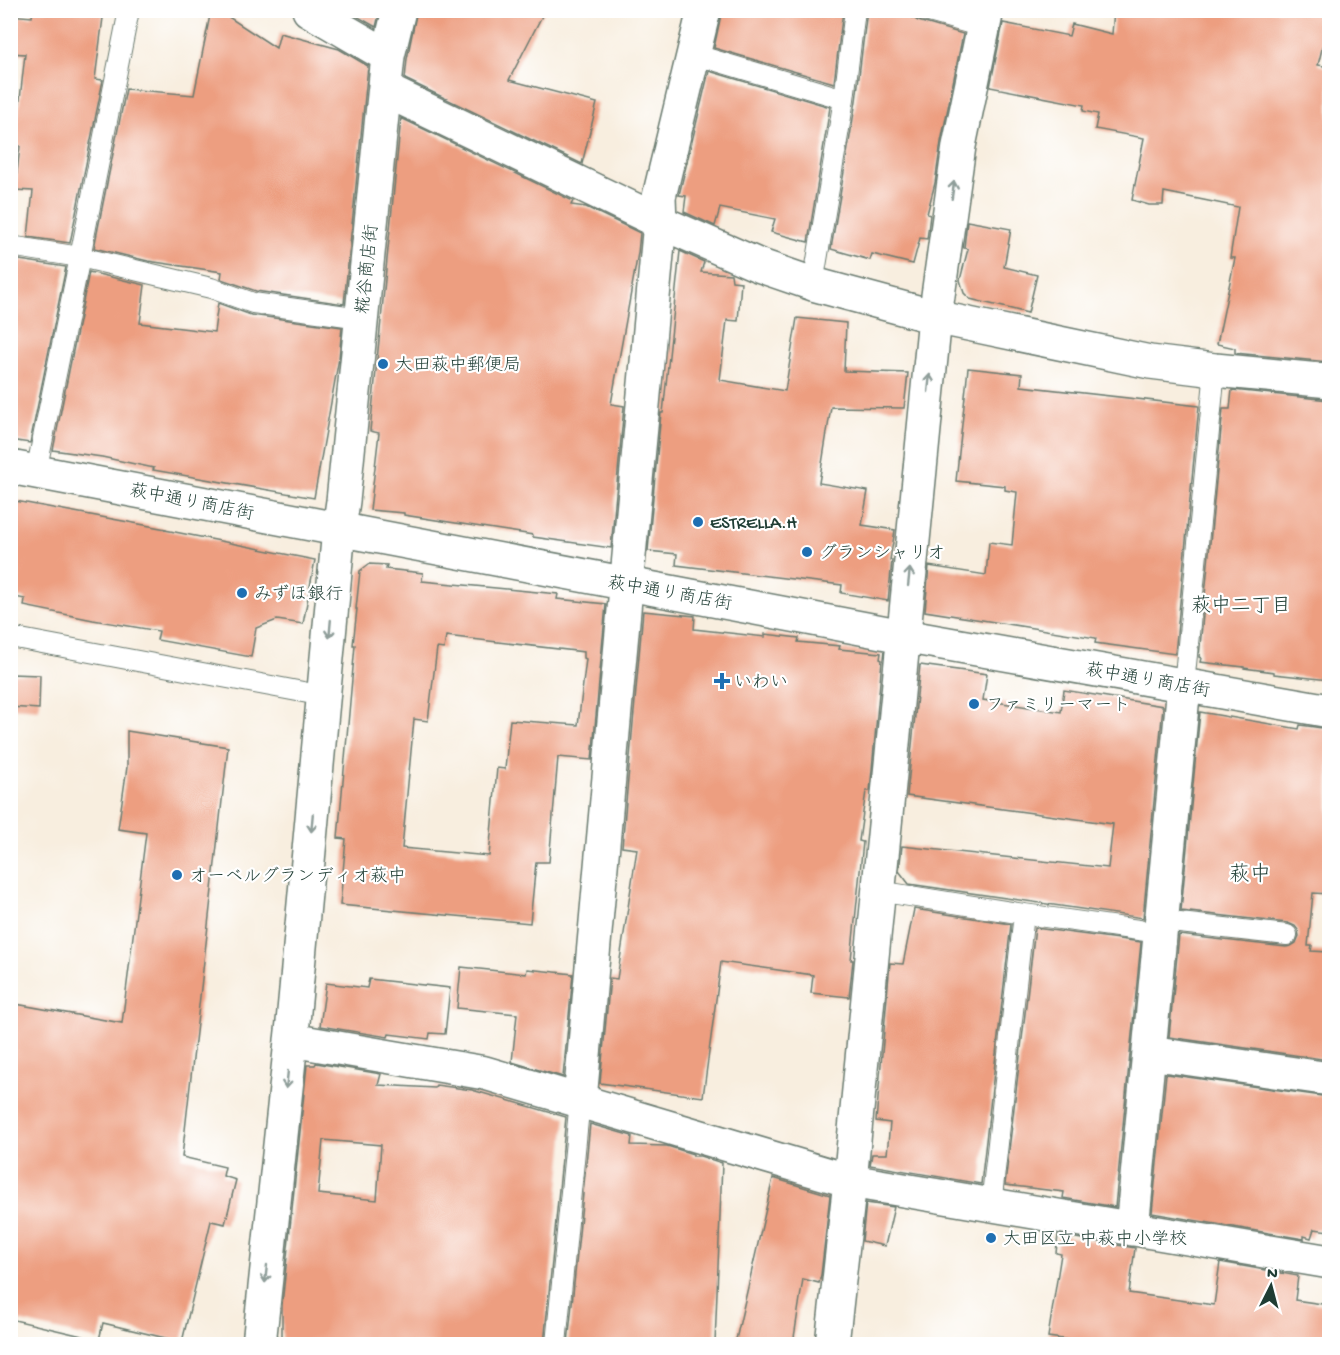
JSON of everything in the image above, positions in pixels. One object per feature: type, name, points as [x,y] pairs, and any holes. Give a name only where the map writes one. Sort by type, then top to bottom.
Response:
[{"type":"street","points":[[309,10],[388,56]]},
{"type":"street","name":"糀谷商店街","points":[[259,1344],[388,56],[399,10]]},
{"type":"street","points":[[580,1100],[660,222],[659,197],[704,10]]},
{"type":"street","points":[[832,1344],[935,317],[959,146],[985,19]]},
{"type":"street","points":[[385,90],[660,222],[758,265],[813,284],[935,317],[1150,362],[1329,381]]},
{"type":"street","name":"萩中通り商店街","points":[[23,470],[341,515],[626,584],[903,636],[1329,711]]},
{"type":"street","points":[[1132,1229],[1184,685]]},
{"type":"street","points":[[291,1040],[485,1073],[850,1181],[1329,1262]]},
{"type":"street","points":[[1149,1053],[1329,1079]]},
{"type":"lane","points":[[23,470],[80,257],[129,10]]},
{"type":"lane","points":[[813,284],[844,99],[855,10]]},
{"type":"lane","points":[[922,10],[985,19]]},
{"type":"lane","points":[[693,54],[844,99]]},
{"type":"lane","points":[[10,246],[80,257],[211,288],[253,303],[361,318]]},
{"type":"lane","points":[[1184,685],[1215,370]]},
{"type":"lane","points":[[10,637],[324,696]]},
{"type":"lane","points":[[878,891],[1024,914],[1161,927],[1287,934]]},
{"type":"lane","points":[[992,1205],[1024,914]]},
{"type":"lane","points":[[556,1344],[580,1100]]},
{"type":"building","points":[[33,10],[104,10],[95,79],[103,80],[70,243],[28,237],[33,191],[15,190],[20,146],[10,145],[10,116],[18,117],[25,54],[10,53],[10,15],[32,17]]},
{"type":"building","points":[[211,10],[218,10],[276,48],[280,33],[339,49],[368,66],[344,304],[256,291],[221,279],[222,272],[148,261],[94,248],[126,89],[194,95]]},
{"type":"building","points":[[354,10],[380,10],[376,27],[353,14]]},
{"type":"building","points":[[417,10],[545,10],[509,80],[597,103],[582,164],[405,79]]},
{"type":"building","points":[[722,10],[843,10],[834,83],[714,48]]},
{"type":"building","points":[[867,10],[910,10],[913,18],[918,21],[963,34],[927,214],[930,215],[927,239],[920,238],[913,264],[872,254],[870,260],[831,249],[856,101]]},
{"type":"building","points":[[1114,10],[1329,10],[1329,21],[1318,65],[1329,67],[1329,362],[1235,353],[1235,348],[1217,344],[1235,258],[1230,258],[1238,207],[1164,192],[1163,205],[1149,205],[1132,200],[1144,138],[1095,129],[1098,114],[1083,111],[1084,105],[990,87],[1003,23],[1069,36],[1072,24],[1112,34]]},
{"type":"building","points":[[709,71],[830,107],[808,242],[771,232],[775,219],[720,208],[715,226],[684,212],[686,196],[679,195]]},
{"type":"building","points":[[401,118],[573,201],[571,205],[586,207],[640,233],[611,404],[624,406],[611,548],[533,537],[533,535],[404,515],[404,513],[370,510],[379,433],[370,431]]},
{"type":"building","points":[[967,221],[1011,229],[1004,267],[1037,275],[1028,313],[970,299],[964,293],[960,280],[968,249],[964,248]]},
{"type":"building","points":[[680,251],[704,262],[701,272],[731,274],[732,281],[741,282],[738,321],[727,320],[720,380],[785,391],[797,318],[846,323],[844,371],[908,373],[904,408],[831,407],[819,483],[868,491],[862,525],[895,530],[890,560],[892,560],[888,601],[841,593],[842,585],[676,565],[677,554],[648,551]]},
{"type":"building","points":[[13,259],[66,267],[30,443],[10,440],[10,283]]},
{"type":"building","points":[[89,272],[145,285],[140,323],[214,332],[218,303],[251,315],[342,327],[339,358],[314,498],[153,470],[154,468],[102,457],[53,450]]},
{"type":"building","points":[[968,368],[1022,374],[1021,386],[1199,406],[1175,654],[1095,643],[1096,638],[925,611],[929,566],[986,575],[989,542],[1012,545],[1017,492],[1005,490],[1005,486],[956,481]]},
{"type":"building","points":[[1232,390],[1329,400],[1329,680],[1200,662],[1223,409],[1230,409]]},
{"type":"building","points":[[10,500],[315,560],[303,624],[277,620],[256,628],[251,657],[157,640],[159,631],[24,606],[25,599],[10,596]]},
{"type":"building","points":[[369,564],[387,565],[386,569],[423,573],[422,581],[558,594],[557,599],[606,604],[592,760],[558,757],[549,862],[536,862],[530,923],[340,905],[346,839],[338,838],[360,571]],"holes":[[[446,636],[584,652],[586,659],[578,725],[510,720],[505,769],[497,768],[489,856],[402,848],[414,719],[428,721],[437,648],[444,649]]]},
{"type":"building","points":[[643,611],[695,616],[694,629],[765,637],[765,634],[799,638],[798,642],[881,653],[880,659],[882,660],[870,791],[866,791],[859,841],[863,842],[849,997],[811,993],[813,975],[721,962],[703,1097],[600,1083],[610,978],[617,979],[637,849],[622,847]]},
{"type":"building","points":[[920,665],[987,674],[983,700],[1061,712],[1064,690],[1163,706],[1143,918],[909,884],[899,871],[902,846],[1108,868],[1113,824],[907,796]]},
{"type":"building","points":[[10,674],[40,675],[39,709],[10,707]]},
{"type":"building","points":[[1200,712],[1299,729],[1300,725],[1329,729],[1329,894],[1313,893],[1308,946],[1312,946],[1311,951],[1329,952],[1329,1060],[1169,1037],[1179,935],[1286,947],[1296,943],[1299,936],[1295,926],[1288,923],[1181,911]]},
{"type":"building","points":[[127,731],[228,747],[182,1157],[225,1167],[223,1176],[236,1180],[225,1224],[211,1221],[182,1342],[103,1323],[99,1340],[10,1319],[10,1003],[122,1023],[146,833],[118,829],[127,767]]},
{"type":"building","points":[[914,909],[1011,924],[981,1184],[870,1165],[872,1154],[887,1154],[890,1123],[876,1121],[890,963],[903,964]]},
{"type":"building","points":[[1035,928],[1141,942],[1115,1207],[1063,1198],[1064,1192],[1005,1185]]},
{"type":"building","points":[[461,967],[526,974],[527,969],[573,974],[563,1077],[512,1062],[517,1014],[457,1008]]},
{"type":"building","points":[[369,979],[450,988],[445,1034],[430,1033],[429,1039],[389,1034],[388,1037],[320,1026],[326,983],[367,988]]},
{"type":"building","points":[[316,1063],[381,1074],[378,1085],[435,1088],[436,1085],[472,1090],[566,1117],[544,1344],[338,1344],[282,1339],[282,1305],[307,1065]],"holes":[[[323,1140],[381,1145],[377,1200],[318,1194]]]},
{"type":"building","points":[[1166,1074],[1329,1097],[1329,1231],[1314,1229],[1311,1238],[1304,1236],[1304,1239],[1152,1213]]},
{"type":"building","points":[[590,1124],[632,1136],[631,1145],[667,1146],[693,1154],[693,1156],[722,1163],[715,1344],[568,1344]]},
{"type":"building","points":[[773,1178],[830,1195],[821,1275],[819,1283],[803,1279],[793,1344],[735,1344]]},
{"type":"building","points":[[866,1203],[894,1207],[885,1246],[862,1241]]},
{"type":"building","points":[[1058,1235],[1135,1248],[1129,1293],[1214,1305],[1220,1262],[1298,1276],[1295,1300],[1329,1305],[1329,1344],[1099,1344],[1048,1337],[1061,1254],[1056,1253]]},
{"type":"place","name":"大田萩中郵便局","points":[[383,364]]},
{"type":"place","name":"ESTRELLA.H","points":[[698,522]]},
{"type":"place","name":"グランシャリオ","points":[[807,552]]},
{"type":"place","name":"みずほ銀行","points":[[242,593]]},
{"type":"place","name":"いわい","points":[[722,681]]},
{"type":"place","name":"ファミリーマート","points":[[974,704]]},
{"type":"place","name":"オーベルグランディオ萩中","points":[[177,875]]},
{"type":"place","name":"大田区立 中萩中小学校","points":[[991,1238]]},
{"type":"district","name":"萩中二丁目","points":[[1241,604]]},
{"type":"district","name":"萩中","points":[[1250,873]]}]
